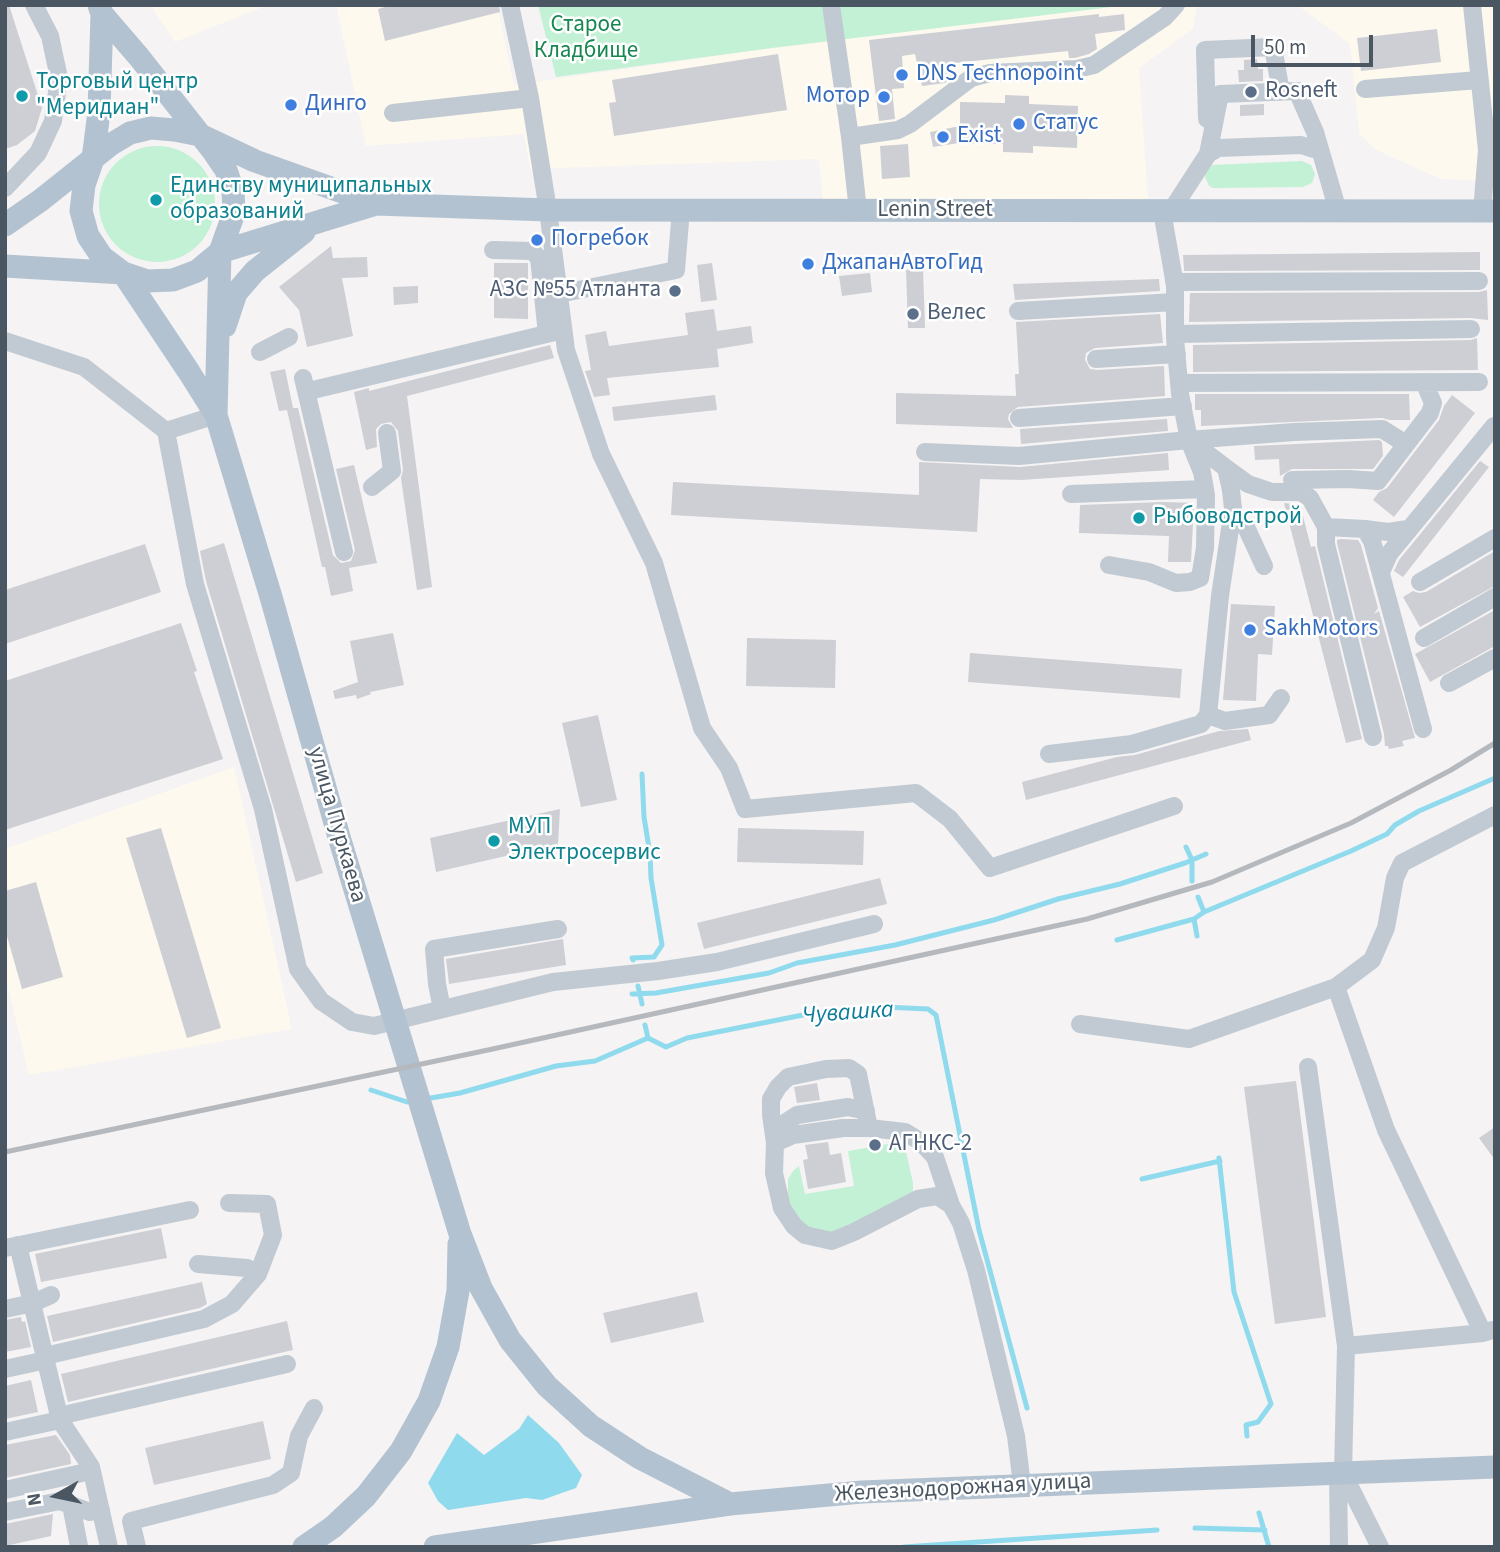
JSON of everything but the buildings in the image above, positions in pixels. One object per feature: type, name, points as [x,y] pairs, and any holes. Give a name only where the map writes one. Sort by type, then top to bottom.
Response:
[{"type":"main road","points":[[101,10],[226,170],[233,191],[234,213],[220,252],[216,415]]},
{"type":"main road","points":[[101,10],[99,112],[93,159],[84,185],[81,211],[88,236],[102,257],[123,273],[216,415]]},
{"type":"main road","points":[[5,225],[41,201],[110,145],[130,134],[151,128],[200,135],[255,161],[376,204]]},
{"type":"main road","points":[[5,266],[123,273],[147,281],[173,280],[197,271],[220,252],[376,204]]},
{"type":"main road","name":"Lenin Street","points":[[376,204],[548,210],[1489,211]]},
{"type":"main road","points":[[217,377],[226,319],[236,293],[255,271],[314,225]]},
{"type":"main road","name":"улица Пуркаева","points":[[216,415],[339,837],[460,1234]]},
{"type":"main road","points":[[460,1234],[481,1288],[510,1340],[547,1386],[591,1426],[640,1458],[730,1504]]},
{"type":"main road","points":[[304,1547],[333,1527],[366,1496],[407,1441],[429,1401],[448,1347],[458,1291],[460,1234]]},
{"type":"main road","name":"Железнодорожная улица","points":[[435,1547],[730,1504],[862,1492],[1495,1466]]},
{"type":"lane","points":[[5,188],[38,153],[52,121],[60,78],[50,36],[34,5]]},
{"type":"lane","points":[[510,5],[530,98],[548,210],[559,294],[555,332]]},
{"type":"lane","points":[[831,5],[858,211]]},
{"type":"lane","points":[[850,137],[898,130],[971,78],[990,74],[1077,69],[1094,65],[1166,17],[1176,5]]},
{"type":"lane","points":[[1472,5],[1479,80],[1491,150],[1489,211]]},
{"type":"lane","points":[[1208,154],[1205,50],[1273,47],[1281,92]]},
{"type":"lane","points":[[1365,89],[1479,80]]},
{"type":"lane","points":[[1208,154],[1220,94],[1297,91],[1320,150],[1338,211]]},
{"type":"lane","points":[[393,113],[530,98]]},
{"type":"lane","points":[[1109,565],[1149,572],[1176,583],[1190,582],[1200,578],[1205,548],[1205,489],[1189,440],[1183,406],[1166,211],[1208,154],[1218,148],[1301,145],[1320,150]]},
{"type":"lane","points":[[559,294],[676,270],[681,210]]},
{"type":"lane","points":[[493,250],[532,251],[539,258],[555,332],[566,350],[601,454],[654,563],[702,728],[729,768],[745,809],[916,793],[950,819],[990,868],[1174,806]]},
{"type":"lane","points":[[1174,282],[1479,281]]},
{"type":"lane","points":[[1018,311],[1175,302]]},
{"type":"lane","points":[[1176,334],[1471,329]]},
{"type":"lane","points":[[344,552],[308,384],[555,332]]},
{"type":"lane","points":[[260,352],[289,337]]},
{"type":"lane","points":[[5,341],[84,367],[166,431],[195,584],[263,809],[298,969],[321,1002],[352,1022],[374,1026],[553,982],[717,962],[874,924]]},
{"type":"lane","points":[[1096,359],[1177,354]]},
{"type":"lane","points":[[1292,480],[1378,481],[1430,413],[1433,402],[1424,382]]},
{"type":"lane","points":[[1180,383],[1479,382]]},
{"type":"lane","points":[[1019,418],[1183,406]]},
{"type":"lane","points":[[1381,572],[1389,554],[1408,529],[1494,426],[1495,414]]},
{"type":"lane","points":[[166,431],[216,415]]},
{"type":"lane","points":[[925,452],[1019,456],[1294,432],[1382,429],[1406,444]]},
{"type":"lane","points":[[372,487],[392,471],[387,433]]},
{"type":"lane","points":[[1189,440],[1248,484],[1272,492],[1301,492],[1310,498],[1326,527],[1326,544],[1373,737]]},
{"type":"lane","points":[[1049,754],[1132,744],[1201,724],[1208,715],[1220,596],[1232,517],[1231,490],[1226,468]]},
{"type":"lane","points":[[1071,494],[1205,489]]},
{"type":"lane","points":[[1232,517],[1247,527],[1264,566]]},
{"type":"lane","points":[[1326,527],[1388,531],[1408,529]]},
{"type":"lane","points":[[1365,529],[1372,541],[1381,572],[1423,729]]},
{"type":"lane","points":[[1420,582],[1495,538]]},
{"type":"lane","points":[[1424,638],[1495,597]]},
{"type":"lane","points":[[1449,683],[1495,657]]},
{"type":"lane","points":[[1208,715],[1225,721],[1269,715],[1281,698]]},
{"type":"lane","points":[[1080,1024],[1189,1039],[1336,987],[1371,960],[1386,928],[1395,878],[1402,863],[1495,815]]},
{"type":"lane","points":[[442,1009],[436,984],[436,944],[558,929]]},
{"type":"lane","points":[[1336,987],[1386,1130],[1489,1331],[1346,1346]]},
{"type":"lane","points":[[1308,1067],[1346,1346],[1339,1547]]},
{"type":"lane","points":[[867,1119],[858,1074],[849,1068],[788,1077],[778,1087],[771,1099],[775,1137],[774,1173],[782,1208],[794,1226],[804,1235],[832,1241],[918,1199],[937,1196],[951,1205]]},
{"type":"lane","points":[[775,1137],[843,1128],[867,1119],[905,1132],[921,1142],[935,1157],[976,1270],[1016,1436],[1021,1485]]},
{"type":"lane","points":[[5,1369],[204,1319],[232,1304],[258,1274],[273,1235],[267,1204],[229,1203]]},
{"type":"lane","points":[[109,1547],[92,1471],[60,1418],[33,1303],[12,1246],[190,1210]]},
{"type":"lane","points":[[198,1264],[247,1268],[258,1274]]},
{"type":"lane","points":[[5,1309],[33,1303],[51,1295]]},
{"type":"lane","points":[[5,1433],[287,1364]]},
{"type":"lane","points":[[137,1547],[131,1521],[273,1485],[291,1473],[299,1436],[314,1408]]},
{"type":"lane","points":[[5,1490],[92,1471]]},
{"type":"lane","points":[[1340,1473],[1380,1547]]},
{"type":"lane","points":[[5,1512],[60,1501],[90,1512],[101,1510]]},
{"type":"lane","points":[[71,1505],[80,1546]]},
{"type":"shaded area","points":[[150,5],[268,5],[175,42]]},
{"type":"shaded area","points":[[336,5],[497,5],[514,85],[772,48],[1128,5],[1234,5],[1197,7],[1193,29],[1139,68],[1149,213],[824,217],[819,159],[530,169],[524,134],[366,146]]},
{"type":"shaded area","points":[[1297,5],[1495,5],[1495,181],[1441,179],[1378,151],[1359,134],[1350,44]]},
{"type":"shaded area","points":[[234,767],[292,1029],[29,1075],[5,975],[5,849]]},
{"type":"green space","name":"Старое Кладбище","points":[[538,5],[1128,5],[556,77]]},
{"type":"green space","points":[[157,146],[179,151],[198,163],[210,182],[215,204],[210,226],[198,245],[179,257],[157,262],[135,257],[116,245],[104,226],[99,204],[104,182],[116,163],[135,151]]},
{"type":"green space","points":[[1302,161],[1311,165],[1315,174],[1312,183],[1303,187],[1213,188],[1205,177],[1212,165]]},
{"type":"green space","points":[[904,1143],[913,1192],[830,1235],[801,1226],[788,1197],[788,1179],[793,1171],[799,1166],[805,1194],[854,1186],[848,1151]]},
{"type":"water","points":[[528,1415],[559,1443],[582,1475],[576,1488],[542,1500],[526,1498],[448,1510],[438,1501],[428,1483],[457,1433],[484,1455],[519,1429]]},
{"type":"waterway","points":[[633,960],[632,958],[654,957],[662,945],[651,878],[642,774]]},
{"type":"waterway","points":[[1197,936],[1194,919],[1204,912],[1351,851],[1387,834],[1395,825],[1419,811],[1495,778]]},
{"type":"waterway","points":[[1186,847],[1192,860],[1192,881]]},
{"type":"waterway","points":[[632,994],[656,993],[769,973],[797,963],[895,945],[1120,884],[1206,854]]},
{"type":"waterway","points":[[1198,897],[1204,912]]},
{"type":"waterway","points":[[1117,940],[1194,919]]},
{"type":"waterway","points":[[638,986],[642,1004]]},
{"type":"waterway","name":"Чувашка","points":[[425,1099],[460,1093],[556,1066],[595,1061],[648,1038],[666,1047],[687,1038],[813,1013],[884,1007],[928,1009],[936,1015],[979,1230],[1027,1408]]},
{"type":"waterway","points":[[645,1025],[648,1038]]},
{"type":"waterway","name":"Чувашка","points":[[371,1090],[407,1102],[412,1101]]},
{"type":"waterway","points":[[1219,1158],[1234,1292],[1271,1404],[1258,1422],[1246,1425],[1247,1436]]},
{"type":"waterway","points":[[1142,1179],[1220,1161]]},
{"type":"waterway","name":"Чувашка","points":[[1259,1513],[1269,1547]]},
{"type":"waterway","points":[[1195,1528],[1265,1530]]},
{"type":"waterway","points":[[904,1547],[1157,1530]]},
{"type":"railway","points":[[5,1152],[1087,919],[1212,882],[1351,823],[1451,770],[1495,743]]},
{"type":"place","name":"DNS Technopoint","points":[[902,75]]},
{"type":"place","name":"Rosneft","points":[[1251,92]]},
{"type":"place","name":"Торговый центр \"Меридиан\"","points":[[22,96]]},
{"type":"place","name":"Мотор","points":[[884,97]]},
{"type":"place","name":"Динго","points":[[291,105]]},
{"type":"place","name":"Статус","points":[[1019,124]]},
{"type":"place","name":"Exist","points":[[943,137]]},
{"type":"place","name":"Единству муниципальных образований","points":[[156,200]]},
{"type":"place","name":"Погребок","points":[[537,240]]},
{"type":"place","name":"ДжапанАвтоГид","points":[[808,264]]},
{"type":"place","name":"АЗС №55 Атланта","points":[[675,291]]},
{"type":"place","name":"Велес","points":[[913,314]]},
{"type":"place","name":"Рыбоводстрой","points":[[1139,518]]},
{"type":"place","name":"SakhMotors","points":[[1250,630]]},
{"type":"place","name":"МУП Электросервис","points":[[494,841]]},
{"type":"place","name":"АГНКС-2","points":[[875,1145]]}]
